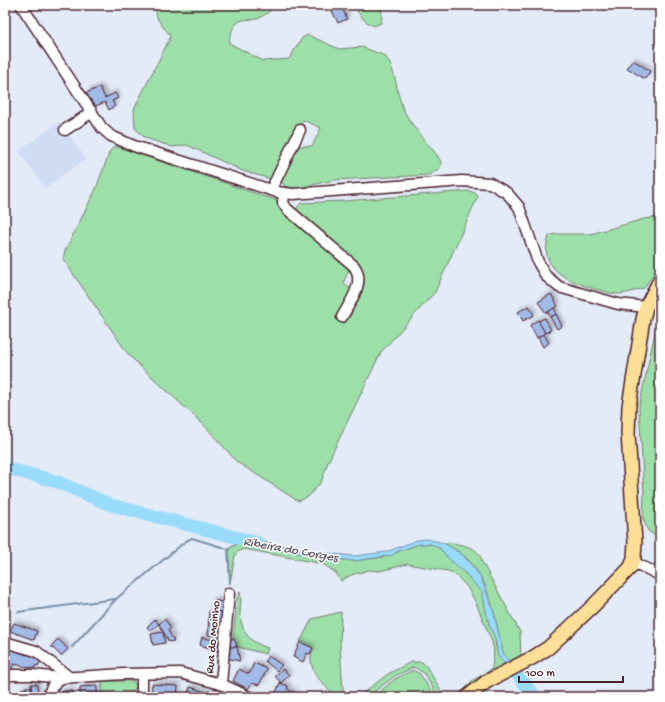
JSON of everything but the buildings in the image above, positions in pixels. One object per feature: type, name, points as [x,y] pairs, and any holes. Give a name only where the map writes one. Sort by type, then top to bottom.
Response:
[{"type":"main road","points":[[467,697],[486,682],[548,648],[623,577],[633,562],[634,543],[628,433],[629,406],[646,307],[660,280]]},
{"type":"street","points":[[21,5],[102,128],[111,136],[134,146],[284,193],[293,194],[462,181],[490,183],[507,193],[519,208],[538,262],[546,276],[559,286],[618,304],[646,307]]},
{"type":"street","points":[[65,130],[92,112]]},
{"type":"street","points":[[271,190],[300,130]]},
{"type":"street","points":[[284,193],[283,203],[287,209],[354,266],[359,273],[356,291],[342,317]]},
{"type":"street","points":[[633,562],[660,575]]},
{"type":"street","name":"Rua do Moinho","points":[[221,684],[229,593]]},
{"type":"street","points":[[5,642],[36,651],[65,677]]},
{"type":"street","points":[[5,675],[65,677],[180,673],[221,684],[249,697]]},
{"type":"street","points":[[142,674],[142,697]]},
{"type":"street","points":[[47,697],[53,685],[65,677]]},
{"type":"shaded area","points":[[59,122],[86,159],[45,188],[19,151]]},
{"type":"green space","points":[[157,5],[276,5],[259,18],[240,21],[237,23],[230,37],[229,43],[263,61],[289,59],[302,38],[308,35],[339,49],[362,47],[385,56],[391,67],[405,113],[437,155],[441,162],[440,168],[429,175],[334,180],[298,188],[286,187],[280,180],[294,150],[299,146],[312,146],[321,128],[303,120],[274,180],[243,171],[187,145],[173,147],[145,138],[135,128],[134,109],[169,40],[170,35],[157,18]]},
{"type":"green space","points":[[354,5],[381,5],[381,23],[374,26],[367,22],[360,15]]},
{"type":"green space","points":[[115,146],[275,200],[350,267],[344,281],[345,285],[353,290],[340,321],[344,322],[350,317],[352,312],[363,271],[295,211],[301,203],[469,191],[478,196],[435,292],[381,352],[328,462],[321,482],[308,497],[298,501],[237,462],[206,427],[128,354],[63,259],[65,251],[95,191],[110,151]]},
{"type":"green space","points":[[657,217],[660,219],[660,264],[644,288],[616,294],[585,286],[566,278],[558,272],[548,257],[547,247],[549,236],[555,234],[591,234],[644,219]]},
{"type":"green space","points":[[660,309],[660,536],[656,536],[648,531],[643,518],[644,494],[639,407]]},
{"type":"green space","points":[[450,542],[470,548],[481,557],[482,562],[520,632],[521,659],[511,664],[503,653],[486,587],[472,564],[461,553],[444,543]]},
{"type":"green space","points":[[238,543],[354,561],[384,557],[419,544],[431,544],[440,548],[482,592],[489,624],[495,638],[496,647],[507,667],[464,694],[466,688],[472,681],[492,668],[494,651],[492,642],[476,603],[467,587],[455,574],[448,571],[407,564],[380,571],[369,570],[351,575],[341,581],[336,573],[323,564],[244,549],[237,552],[235,556],[230,583],[229,549]]},
{"type":"green space","points":[[240,592],[240,614],[245,632],[256,643],[268,648],[266,654],[238,647],[233,639],[237,599]]},
{"type":"green space","points":[[341,612],[340,648],[343,690],[348,697],[335,697],[320,680],[311,663],[313,648],[300,642],[312,619]]},
{"type":"green space","points":[[411,662],[422,662],[426,666],[445,697],[438,697],[424,673],[414,667],[395,676],[367,697],[358,697],[388,674]]},
{"type":"green space","points":[[413,670],[420,674],[435,697],[373,697],[395,679]]},
{"type":"green space","points":[[102,681],[132,681],[136,684],[135,690],[131,692],[131,697],[102,697]]},
{"type":"water","points":[[242,538],[322,553],[354,556],[386,552],[417,540],[427,539],[444,543],[463,555],[480,576],[493,609],[503,653],[511,664],[507,667],[498,656],[495,638],[489,624],[482,592],[440,548],[431,544],[419,544],[396,552],[393,555],[354,561],[238,543]]},
{"type":"waterway","name":"Ribeira do Corges","points":[[5,468],[55,481],[111,505],[258,543]]},
{"type":"waterway","points":[[72,647],[116,599],[186,541],[192,538],[228,549]]},
{"type":"waterway","points":[[228,549],[240,540]]},
{"type":"waterway","points":[[228,549],[230,583]]},
{"type":"waterway","points":[[18,612],[115,599]]},
{"type":"waterway","name":"Ribeira do Corges","points":[[514,670],[535,697]]}]
